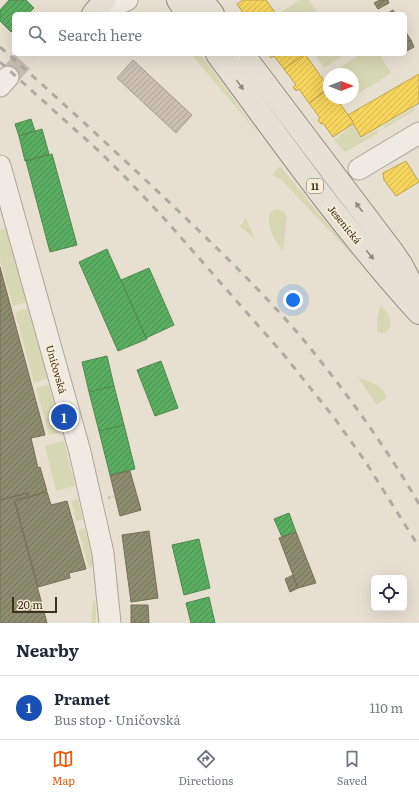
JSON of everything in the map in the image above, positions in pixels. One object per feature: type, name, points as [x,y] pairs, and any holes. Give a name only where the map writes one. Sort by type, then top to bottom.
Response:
[{"type":"main road","points":[[96,12],[105,0]]},
{"type":"main road","points":[[178,0],[186,12]]},
{"type":"main road","points":[[202,0],[211,12]]},
{"type":"main road","points":[[221,0],[225,12]]},
{"type":"main road","name":"Jesenická","points":[[218,56],[320,193],[397,288],[419,312]]},
{"type":"main road","name":"Jesenická","points":[[245,56],[392,251],[401,264],[419,298]]},
{"type":"street","points":[[99,12],[127,0]]},
{"type":"street","points":[[359,170],[419,133]]},
{"type":"street","name":"Uničovská","points":[[0,166],[80,452],[103,553],[110,623]]},
{"type":"green space","points":[[299,0],[309,0],[317,12],[282,12]]},
{"type":"green space","points":[[193,56],[201,56],[209,65],[257,132]]},
{"type":"green space","points":[[315,56],[342,56],[324,68]]},
{"type":"green space","points":[[357,56],[380,56],[391,73],[359,93],[359,68],[340,68]]},
{"type":"green space","points":[[414,108],[415,110],[385,128],[383,126]]},
{"type":"green space","points":[[353,125],[361,139],[377,130],[378,133],[347,151],[344,151],[334,140]]},
{"type":"green space","points":[[280,166],[356,259],[282,180],[272,175]]},
{"type":"green space","points":[[277,209],[284,212],[287,218],[283,251],[274,238],[269,222],[270,212]]},
{"type":"green space","points":[[246,218],[255,239],[240,226]]},
{"type":"green space","points":[[6,228],[27,302],[13,306],[0,260],[0,230]]},
{"type":"green space","points":[[380,306],[387,313],[390,321],[390,328],[385,333],[380,333],[377,331],[377,318]]},
{"type":"green space","points":[[28,308],[48,378],[34,383],[15,312]]},
{"type":"green space","points":[[358,378],[375,384],[383,390],[386,398],[377,405]]},
{"type":"green space","points":[[49,385],[61,432],[49,435],[36,388]]},
{"type":"green space","points":[[64,441],[75,486],[56,491],[45,446]]},
{"type":"green space","points":[[78,499],[83,520],[76,521],[71,501]]},
{"type":"green space","points":[[85,528],[94,566],[89,568],[78,530]]},
{"type":"green space","points":[[93,601],[95,601],[96,607],[96,623],[91,623]]},
{"type":"building: Homes","points":[[243,0],[266,0],[275,12],[243,12],[237,4]]},
{"type":"building: Homes","points":[[274,56],[302,56],[284,69]]},
{"type":"building: Homes","points":[[302,56],[306,56],[323,79],[323,92],[309,103],[299,89],[296,91],[293,87],[296,85],[284,69]]},
{"type":"building: Homes","points":[[419,74],[419,103],[361,137],[348,115]]},
{"type":"building: Homes","points":[[323,93],[323,104],[340,104],[354,123],[333,137],[323,123],[321,124],[318,120],[320,118],[309,103]]},
{"type":"building: Homes","points":[[406,161],[419,182],[396,196],[384,180],[383,173]]},
{"type":"building: Public","points":[[9,0],[26,0],[34,8],[30,12],[12,12],[11,32],[0,21],[0,10]]},
{"type":"building: Public","points":[[31,119],[35,131],[19,136],[15,124]]},
{"type":"building: Public","points":[[42,129],[49,154],[25,161],[19,136]]},
{"type":"building: Public","points":[[52,154],[77,245],[50,252],[26,161]]},
{"type":"building: Public","points":[[107,249],[147,339],[118,351],[79,262]]},
{"type":"building: Public","points":[[149,268],[174,325],[146,338],[121,280]]},
{"type":"building: Public","points":[[107,356],[114,386],[89,392],[82,362]]},
{"type":"building: Public","points":[[161,361],[178,408],[155,416],[137,370]]},
{"type":"building: Public","points":[[114,386],[124,425],[99,431],[89,392]]},
{"type":"building: Public","points":[[124,425],[135,469],[110,475],[99,431]]},
{"type":"building: Public","points":[[289,513],[296,532],[282,537],[274,519]]},
{"type":"building: Public","points":[[199,539],[210,588],[184,595],[172,545]]},
{"type":"building: Public","points":[[209,597],[215,623],[191,623],[186,603]]},
{"type":"building: Industry","points":[[380,0],[388,0],[389,3],[378,9],[374,3]]},
{"type":"building: Industry","points":[[407,34],[411,40],[407,43]]},
{"type":"building: Industry","points":[[411,40],[414,47],[407,51],[407,43]]},
{"type":"building: Industry","points":[[0,267],[45,435],[31,438],[38,468],[40,467],[47,491],[29,497],[28,493],[0,500]]},
{"type":"building: Industry","points":[[130,471],[141,510],[120,516],[110,475]]},
{"type":"building: Industry","points":[[47,492],[51,505],[67,501],[86,569],[69,573],[70,578],[38,587],[15,501]]},
{"type":"building: Industry","points":[[28,493],[29,497],[14,500],[47,623],[0,623],[0,500]]},
{"type":"building: Industry","points":[[149,531],[158,598],[131,602],[122,535]]},
{"type":"building: Industry","points":[[296,532],[316,583],[298,588],[279,538]]},
{"type":"building: Industry","points":[[293,575],[298,588],[290,592],[285,579]]},
{"type":"building: Industry","points":[[131,605],[148,605],[149,623],[131,623]]},
{"type":"building: Other","points":[[133,60],[192,115],[176,133],[117,78]]},
{"type":"tunnel","points":[[8,77],[27,56]]},
{"type":"railway","points":[[0,47],[171,204],[271,303],[302,338],[349,398],[393,461],[419,504]]},
{"type":"railway","points":[[0,62],[101,153],[130,182],[162,216],[284,355],[335,419],[365,461],[419,547]]},
{"type":"place","name":"Pramet","points":[[64,417]]}]
